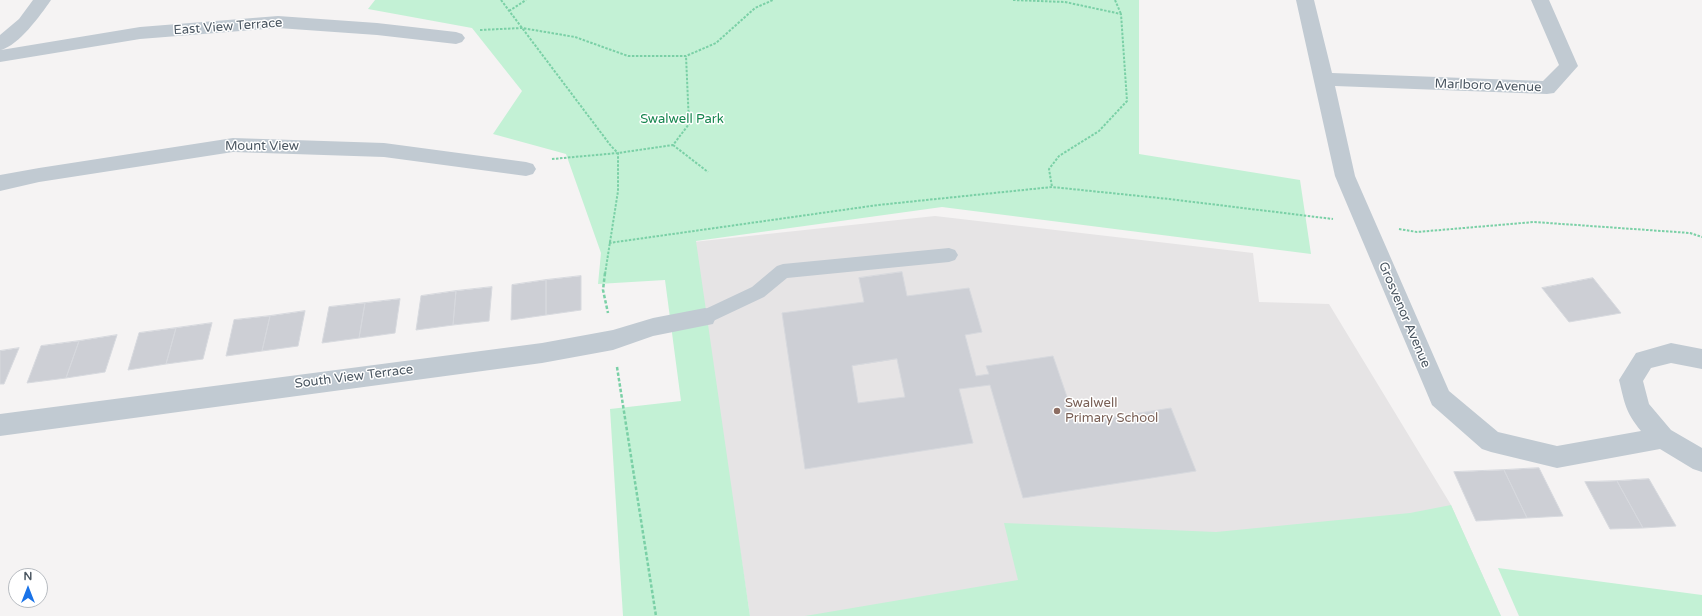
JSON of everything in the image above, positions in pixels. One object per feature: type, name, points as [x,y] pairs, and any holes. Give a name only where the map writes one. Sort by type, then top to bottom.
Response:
[{"type":"street","points":[[0,44],[26,23],[42,0]]},
{"type":"street","name":"Grosvenor Avenue","points":[[1305,0],[1345,176],[1440,398],[1491,441],[1557,458],[1662,438]]},
{"type":"street","name":"Marlboro Avenue","points":[[1324,79],[1547,88],[1569,66],[1540,0]]},
{"type":"street","name":"East View Terrace","points":[[0,56],[140,34],[278,22],[377,29],[456,38]]},
{"type":"street","name":"Mount View","points":[[0,183],[39,175],[233,145],[384,150],[467,162],[526,168]]},
{"type":"street","name":"South View Terrace","points":[[0,425],[542,353],[613,340],[653,327],[705,318]]},
{"type":"street","points":[[1702,360],[1671,353],[1644,360],[1631,380],[1638,409],[1662,438],[1702,461]]},
{"type":"lane","points":[[705,318],[758,292],[783,271],[949,255]]},
{"type":"path","points":[[501,0],[522,28]]},
{"type":"path","points":[[509,11],[526,0]]},
{"type":"path","points":[[456,38],[468,31],[522,28],[575,36],[628,56],[686,56],[716,43],[755,8],[773,0]]},
{"type":"path","points":[[1013,0],[1065,2],[1121,14]]},
{"type":"path","points":[[1052,187],[1049,169],[1059,156],[1099,131],[1127,101],[1121,14],[1115,0]]},
{"type":"path","points":[[673,145],[688,124],[686,56]]},
{"type":"path","points":[[526,168],[553,159],[673,145],[708,172]]},
{"type":"path","points":[[609,243],[878,205],[1052,187],[1169,198],[1418,232],[1534,222],[1690,233],[1702,237]]},
{"type":"shaded area","name":"Swalwell Primary School","points":[[935,216],[1253,253],[1259,302],[1329,304],[1451,505],[1501,616],[750,616],[693,242]]},
{"type":"green space","name":"Swalwell Park","points":[[375,0],[1139,0],[1139,154],[1300,180],[1311,254],[942,207],[696,241],[750,616],[623,616],[610,409],[681,401],[665,280],[598,284],[601,253],[566,154],[493,134],[522,91],[472,28],[368,9]]},
{"type":"green space","points":[[1451,505],[1501,616],[805,616],[1018,580],[1004,523],[1216,532],[1410,513]]},
{"type":"green space","points":[[1498,568],[1702,595],[1702,616],[1519,616]]},
{"type":"building","points":[[902,272],[907,296],[969,288],[982,332],[965,335],[976,376],[989,374],[986,366],[1053,356],[1076,423],[1171,408],[1196,471],[1023,498],[990,385],[959,389],[973,443],[805,469],[782,313],[864,302],[859,278]],"holes":[[[897,359],[905,397],[858,403],[852,366]]]},
{"type":"building","points":[[581,276],[581,310],[546,315],[546,280]]},
{"type":"building","points":[[1593,278],[1621,313],[1569,322],[1542,288]]},
{"type":"building","points":[[546,280],[546,315],[511,320],[512,285]]},
{"type":"building","points":[[492,287],[489,321],[453,325],[456,291]]},
{"type":"building","points":[[456,291],[453,325],[416,330],[421,296]]},
{"type":"building","points":[[400,299],[395,333],[359,338],[365,303]]},
{"type":"building","points":[[365,303],[359,338],[322,343],[329,307]]},
{"type":"building","points":[[305,311],[298,346],[262,351],[270,316]]},
{"type":"building","points":[[270,316],[262,351],[226,356],[234,320]]},
{"type":"building","points":[[212,323],[203,359],[166,364],[176,328]]},
{"type":"building","points":[[176,328],[166,364],[128,370],[139,333]]},
{"type":"building","points":[[117,335],[105,372],[66,378],[79,341]]},
{"type":"building","points":[[79,341],[66,378],[27,383],[41,346]]},
{"type":"building","points":[[19,348],[4,384],[0,384],[0,351]]},
{"type":"building","points":[[1539,468],[1563,516],[1527,518],[1504,470]]},
{"type":"building","points":[[1504,470],[1527,518],[1476,521],[1454,472]]},
{"type":"building","points":[[1649,479],[1676,526],[1643,528],[1617,481]]},
{"type":"building","points":[[1617,481],[1643,528],[1610,529],[1585,482]]},
{"type":"place","name":"Swalwell Primary School","points":[[1057,411]]}]
